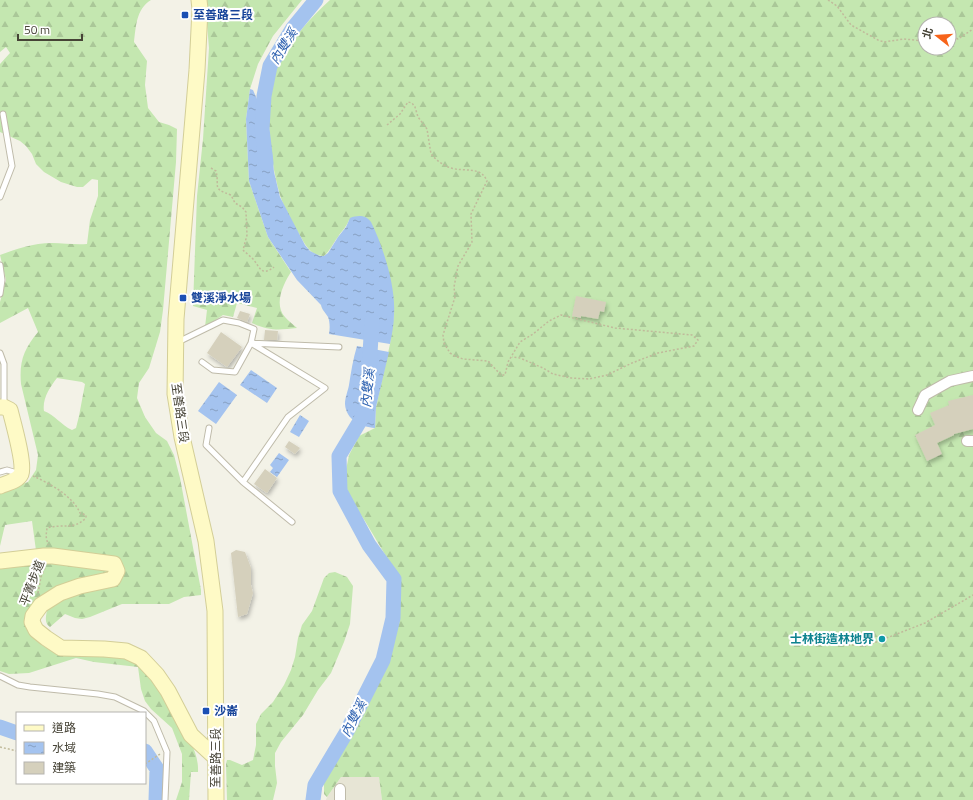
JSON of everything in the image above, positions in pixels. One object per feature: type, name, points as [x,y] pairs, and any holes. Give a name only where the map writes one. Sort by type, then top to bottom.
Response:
[{"type":"street","name":"至善路三段","points":[[199,0],[200,9],[197,70],[176,319],[175,394],[182,436],[206,541],[215,611],[216,800]]},
{"type":"street","points":[[918,410],[925,395],[950,381],[973,376]]},
{"type":"street","points":[[0,486],[15,480],[21,474],[22,462],[10,410],[2,407]]},
{"type":"street","points":[[0,561],[44,556],[51,552],[114,564],[117,570],[113,579],[80,586],[60,593],[41,604],[33,616],[32,622],[36,630],[61,648],[126,651],[141,658],[157,674],[168,691],[191,735],[216,758]]},
{"type":"street","points":[[340,789],[340,800]]},
{"type":"lane","points":[[0,197],[12,166],[3,114]]},
{"type":"lane","points":[[0,265],[2,280],[0,294]]},
{"type":"lane","points":[[176,343],[223,320],[229,320],[254,329],[251,343],[235,372],[213,370],[202,362]]},
{"type":"lane","points":[[251,343],[339,346]]},
{"type":"lane","points":[[243,482],[288,416],[325,388],[251,343]]},
{"type":"lane","points":[[0,353],[4,364],[2,407]]},
{"type":"lane","points":[[209,428],[206,445],[243,482],[292,522]]},
{"type":"lane","points":[[0,472],[7,470],[21,474]]},
{"type":"lane","points":[[0,676],[18,685],[98,694],[115,698],[145,712]]},
{"type":"lane","points":[[146,713],[154,721],[167,752],[165,800]]},
{"type":"path","points":[[828,0],[837,6],[851,24],[878,40],[884,42],[904,39],[917,40]]},
{"type":"path","points":[[957,39],[973,28]]},
{"type":"path","points":[[387,125],[400,114],[408,102],[412,103],[418,117],[427,129],[431,154],[450,168],[479,172],[485,176],[487,181],[471,214],[472,242],[458,266],[454,287],[455,297],[444,335],[444,343],[450,353],[463,359],[488,361],[501,375],[504,375],[508,362],[520,342],[560,315],[616,328],[692,335],[698,340],[694,346],[658,353],[607,375],[589,379],[571,378],[552,374],[520,358],[512,357]]},
{"type":"path","points":[[211,168],[216,171],[218,180],[217,187],[219,191],[231,195],[235,203],[246,212],[247,235],[243,250],[252,258],[260,270],[264,271],[274,267]]},
{"type":"path","name":"平菁步道","points":[[21,474],[34,476],[64,494],[73,502],[80,513],[86,515],[86,518],[80,524],[75,526],[68,527],[56,525],[47,528],[46,536],[51,552],[41,577],[37,599]]},
{"type":"path","points":[[820,643],[866,646],[925,623],[973,595]]},
{"type":"path","points":[[0,747],[16,751]]},
{"type":"path","points":[[146,763],[157,756]]},
{"type":"shaded area","points":[[341,777],[379,777],[382,800],[326,800]]},
{"type":"green space","points":[[0,0],[151,0],[142,8],[136,24],[134,42],[147,61],[145,85],[148,108],[159,122],[177,129],[176,162],[160,332],[149,368],[139,383],[137,398],[145,417],[156,433],[167,441],[174,455],[180,478],[201,595],[184,597],[169,604],[122,604],[82,619],[65,614],[50,627],[46,621],[47,608],[29,629],[40,643],[51,650],[113,657],[135,662],[144,668],[155,681],[165,697],[188,738],[197,758],[198,772],[191,772],[189,800],[176,800],[182,782],[182,754],[172,728],[151,709],[145,701],[141,689],[138,667],[94,662],[76,658],[29,673],[9,674],[0,671],[0,565],[37,558],[32,521],[5,525],[0,546],[0,492],[28,482],[36,470],[38,455],[21,384],[21,369],[26,350],[38,332],[28,308],[0,323],[0,302],[6,280],[0,255],[38,244],[87,244],[90,220],[98,196],[98,180],[92,179],[83,187],[77,187],[61,182],[44,172],[36,164],[32,154],[20,141],[0,132],[0,64],[10,53],[6,47],[0,52]],"holes":[[[57,378],[82,382],[85,384],[79,416],[76,428],[72,430],[44,411],[44,402],[49,389]]]},
{"type":"green space","points":[[205,0],[302,0],[273,36],[258,64],[250,89],[246,119],[249,181],[268,237],[291,272],[285,282],[281,294],[280,306],[285,317],[297,328],[274,329],[258,326],[252,323],[257,308],[237,303],[233,317],[223,315],[205,327],[207,310],[193,306],[197,196],[203,139],[209,48]]},
{"type":"green space","points":[[330,0],[973,0],[973,800],[382,800],[379,777],[341,777],[327,797],[324,794],[324,781],[333,763],[353,731],[371,694],[399,623],[399,578],[365,521],[348,496],[345,475],[349,455],[359,436],[375,428],[376,407],[390,344],[394,314],[349,220],[324,256],[315,254],[306,245],[291,220],[282,200],[276,181],[269,130],[270,95],[273,79],[288,48],[308,22]]},
{"type":"green space","points":[[335,572],[347,577],[353,586],[350,624],[331,673],[318,690],[303,715],[281,742],[275,753],[277,783],[273,800],[227,800],[227,760],[242,765],[253,760],[256,745],[256,724],[261,714],[273,702],[284,685],[291,670],[302,625],[312,611],[324,578],[329,573]]},
{"type":"water","points":[[250,89],[253,90],[259,104],[259,127],[261,141],[272,152],[274,172],[280,197],[305,245],[310,251],[320,256],[324,256],[328,253],[346,227],[350,218],[362,216],[371,222],[380,243],[391,279],[394,318],[390,344],[329,334],[329,319],[321,305],[297,280],[268,237],[249,181],[246,119]]},
{"type":"water","points":[[357,346],[389,352],[376,407],[375,428],[355,422],[346,410],[345,399]]},
{"type":"water","points":[[251,370],[277,388],[267,403],[240,385]]},
{"type":"water","points":[[219,382],[237,395],[216,424],[198,411]]},
{"type":"water","points":[[300,415],[309,421],[299,437],[290,432]]},
{"type":"water","points":[[279,453],[289,460],[277,477],[270,472],[273,468],[270,465]]},
{"type":"building","points":[[576,296],[606,302],[604,312],[600,311],[598,319],[572,316]]},
{"type":"building","points":[[240,311],[250,314],[247,322],[237,318]]},
{"type":"building","points":[[265,330],[278,331],[277,340],[264,340]]},
{"type":"building","points":[[221,332],[242,347],[227,367],[207,353]]},
{"type":"building","points":[[973,395],[973,429],[954,434],[937,443],[942,454],[927,461],[915,435],[935,425],[930,413],[949,405],[948,401]]},
{"type":"building","points":[[289,441],[300,448],[295,454],[285,447]]},
{"type":"building","points":[[265,469],[277,478],[267,493],[254,484]]},
{"type":"building","points":[[236,550],[245,552],[251,568],[251,585],[253,593],[247,614],[238,617],[231,553]]},
{"type":"waterway","name":"內雙溪","points":[[266,163],[262,129],[264,96],[270,66],[293,28],[316,0]]},
{"type":"waterway","name":"內雙溪","points":[[369,369],[372,321]]},
{"type":"waterway","name":"內雙溪","points":[[313,800],[315,785],[346,733],[383,660],[393,618],[394,579],[369,545],[340,491],[339,456],[366,411],[366,405]]},
{"type":"waterway","points":[[0,727],[16,733]]},
{"type":"waterway","points":[[146,752],[157,769],[156,800]]},
{"type":"place","name":"至善路三段","points":[[185,15]]},
{"type":"place","name":"雙溪淨水場","points":[[183,298]]},
{"type":"place","name":"士林街造林地界","points":[[882,639]]},
{"type":"place","name":"沙崙","points":[[206,711]]}]
